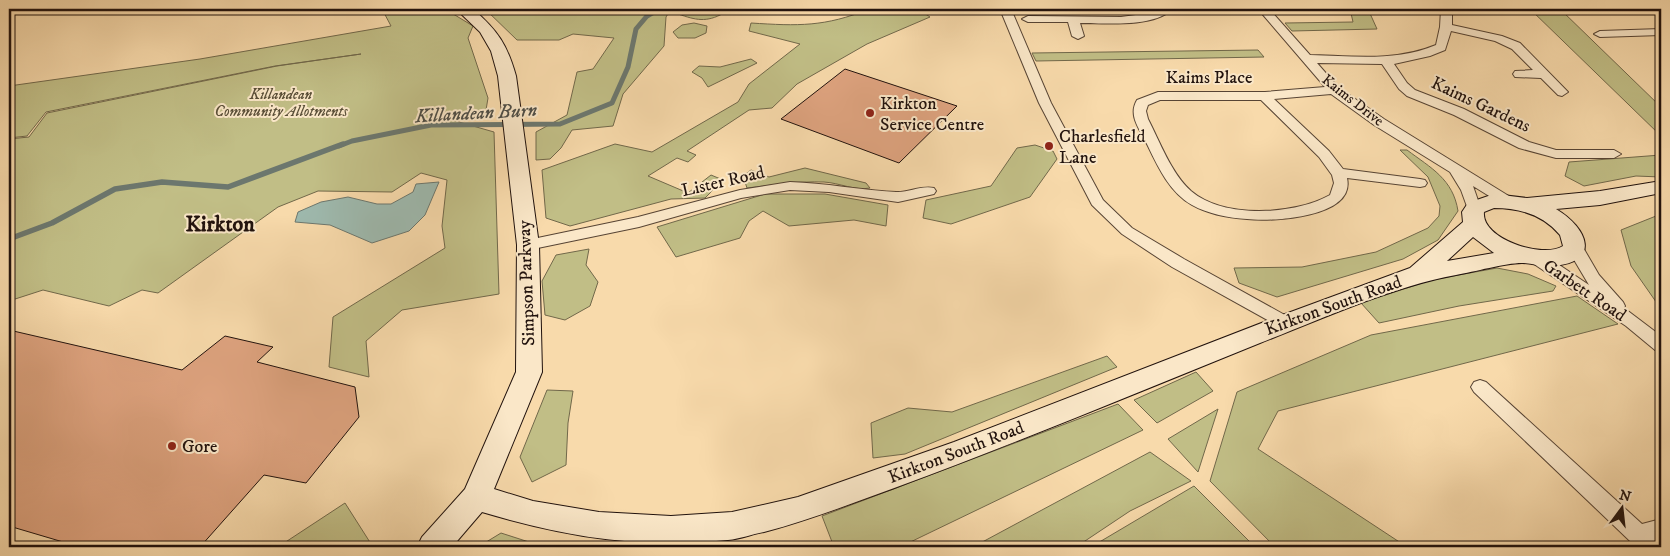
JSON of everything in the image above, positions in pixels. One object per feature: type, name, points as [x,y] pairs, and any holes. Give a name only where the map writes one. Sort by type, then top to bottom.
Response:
[{"type":"street","name":"Simpson Parkway","points":[[433,547],[476,497],[529,372],[528,245],[507,76],[500,51],[486,29],[464,9]]},
{"type":"street","points":[[1005,9],[1044,103],[1096,202],[1127,231],[1178,263],[1286,322]]},
{"type":"street","points":[[1028,19],[1118,20],[1145,18],[1166,9]]},
{"type":"street","name":"Kaims Gardens","points":[[1307,59],[1385,60],[1427,55],[1441,47],[1446,27],[1447,9]]},
{"type":"street","name":"Kaims Drive","points":[[1265,11],[1334,90],[1379,122],[1454,169],[1516,203]]},
{"type":"street","points":[[1073,19],[1078,36]]},
{"type":"street","points":[[1618,24],[1632,33]]},
{"type":"street","points":[[1446,27],[1468,31],[1516,46],[1562,92]]},
{"type":"street","points":[[1600,34],[1661,32]]},
{"type":"street","name":"Kaims Gardens","points":[[1385,60],[1403,86],[1411,93],[1452,109],[1541,151],[1577,154],[1614,154]]},
{"type":"street","points":[[1519,74],[1544,74]]},
{"type":"street","name":"Kaims Place","points":[[1265,96],[1272,106],[1331,161],[1339,173],[1341,183],[1336,197],[1317,208],[1298,212],[1251,215],[1214,209],[1199,203],[1186,194],[1177,184],[1141,119],[1139,111],[1142,103],[1158,96],[1265,96],[1334,90]]},
{"type":"street","points":[[1562,140],[1577,154]]},
{"type":"street","name":"Kaims Drive","points":[[1454,169],[1468,190],[1474,217]]},
{"type":"street","points":[[1339,173],[1420,183]]},
{"type":"street","name":"Lister Road","points":[[528,245],[639,222],[740,194],[790,186],[829,188],[898,197],[928,191]]},
{"type":"street","points":[[1530,257],[1494,243],[1474,217],[1484,202],[1516,203],[1600,198],[1661,187]]},
{"type":"street","points":[[1573,241],[1575,220],[1584,208],[1600,198]]},
{"type":"street","points":[[1516,203],[1553,217],[1573,241]]},
{"type":"street","name":"Kirkton South Road","points":[[1418,274],[1474,217]]},
{"type":"street","name":"Kirkton South Road","points":[[476,497],[533,514],[599,526],[671,530],[732,526],[798,510],[964,450],[1286,322],[1418,274],[1530,257],[1560,258],[1568,255],[1573,241]]},
{"type":"street","name":"Garbett Road","points":[[1573,241],[1594,279],[1632,322]]},
{"type":"street","name":"Garbett Road","points":[[1530,257],[1632,322],[1661,345]]},
{"type":"street","points":[[1480,387],[1645,541],[1661,528]]},
{"type":"green space","name":"Killandean Community Allotments","points":[[382,9],[445,9],[473,26],[468,38],[488,98],[485,116],[445,118],[494,132],[499,294],[402,310],[366,341],[369,377],[329,367],[333,317],[445,248],[442,226],[447,180],[421,173],[392,192],[318,191],[278,207],[158,293],[142,290],[109,306],[43,290],[9,301],[9,139],[29,137],[47,113],[277,66],[361,54],[275,66],[46,112],[27,136],[9,138],[9,86],[200,59],[391,26]]},
{"type":"green space","points":[[485,9],[671,9],[666,17],[664,46],[623,94],[613,126],[572,130],[561,148],[550,159],[536,160],[536,132],[567,115],[577,72],[593,69],[614,38],[573,34],[559,40],[517,40]]},
{"type":"green space","points":[[679,9],[721,9],[724,13],[701,20],[678,14]]},
{"type":"green space","points":[[869,9],[918,9],[930,17],[867,44],[797,84],[772,108],[749,110],[687,151],[696,155],[688,162],[677,158],[648,176],[688,193],[711,175],[723,180],[705,198],[671,199],[570,226],[546,218],[542,170],[615,144],[652,152],[738,102],[749,84],[800,44],[749,31],[751,23],[811,24],[839,19]]},
{"type":"green space","points":[[1350,9],[1368,9],[1377,29],[1292,31],[1285,23],[1353,22]]},
{"type":"green space","points":[[1530,9],[1560,9],[1661,107],[1661,136]]},
{"type":"green space","points":[[694,23],[707,26],[706,33],[695,38],[678,38],[673,32],[682,25]]},
{"type":"green space","points":[[1258,50],[1264,57],[1036,61],[1032,53]]},
{"type":"green space","points":[[751,59],[757,63],[708,87],[702,78],[692,72],[699,66],[720,67]]},
{"type":"green space","points":[[1035,145],[1053,151],[1057,159],[1030,197],[951,224],[923,218],[926,200],[991,186],[1017,148]]},
{"type":"green space","points":[[1400,150],[1407,150],[1440,175],[1451,190],[1458,211],[1438,240],[1403,259],[1277,297],[1239,283],[1234,268],[1302,267],[1376,252],[1428,228],[1439,216],[1440,206],[1428,177]]},
{"type":"green space","points":[[1661,155],[1661,177],[1636,176],[1584,186],[1565,176],[1569,162]]},
{"type":"green space","points":[[805,168],[866,183],[870,188],[864,189],[814,182],[747,188],[743,176],[751,170],[769,177]]},
{"type":"green space","points":[[765,194],[825,194],[888,205],[886,226],[854,220],[789,226],[763,211],[749,221],[740,238],[676,257],[657,227]]},
{"type":"green space","points":[[1661,214],[1661,309],[1631,266],[1621,230]]},
{"type":"green space","points":[[589,249],[586,265],[598,282],[590,306],[565,320],[545,315],[542,281],[556,255]]},
{"type":"green space","points":[[1497,268],[1528,274],[1556,286],[1553,291],[1459,306],[1379,323],[1361,303],[1431,280]]},
{"type":"green space","points":[[1577,296],[1618,324],[1278,411],[1258,449],[1407,547],[1275,547],[1210,481],[1237,392],[1371,335]]},
{"type":"green space","points":[[1107,356],[1117,367],[905,454],[873,458],[871,423],[908,408],[952,412]]},
{"type":"green space","points":[[1196,372],[1213,391],[1157,423],[1134,400]]},
{"type":"green space","points":[[547,390],[573,391],[568,423],[566,465],[532,482],[520,457]]},
{"type":"green space","points":[[1118,404],[1143,430],[900,547],[834,547],[822,516]]},
{"type":"green space","points":[[1218,409],[1198,472],[1168,439]]},
{"type":"green space","points":[[1150,452],[1191,481],[1130,511],[1076,547],[973,547]]},
{"type":"green space","points":[[1194,486],[1255,547],[1091,547]]},
{"type":"green space","points":[[345,503],[373,547],[278,547]]},
{"type":"green space","points":[[501,533],[532,543],[531,547],[478,547]]},
{"type":"shaded area","points":[[439,182],[425,215],[409,231],[372,243],[330,225],[295,222],[298,212],[321,202],[348,197],[377,204],[391,204],[413,192],[416,184]]},
{"type":"building","name":"Kirkton Service Centre","points":[[845,69],[957,106],[899,163],[781,119]]},
{"type":"building","name":"Gore","points":[[9,330],[182,370],[225,336],[273,347],[257,362],[355,387],[359,417],[306,483],[264,475],[200,547],[80,547],[9,526]]},
{"type":"waterway","name":"Killandean Burn","points":[[339,146],[352,141],[431,125],[560,124],[612,103],[628,67],[636,29],[647,16],[659,9]]},
{"type":"waterway","name":"Killandean Burn","points":[[9,239],[52,223],[115,189],[162,182],[228,187],[343,144]]},
{"type":"place","name":"Kirkton Service Centre","points":[[870,113]]},
{"type":"place","name":"Charlesfield Lane","points":[[1049,146]]},
{"type":"place","name":"Gore","points":[[172,446]]},
{"type":"district","name":"Kirkton","points":[[220,223]]}]
